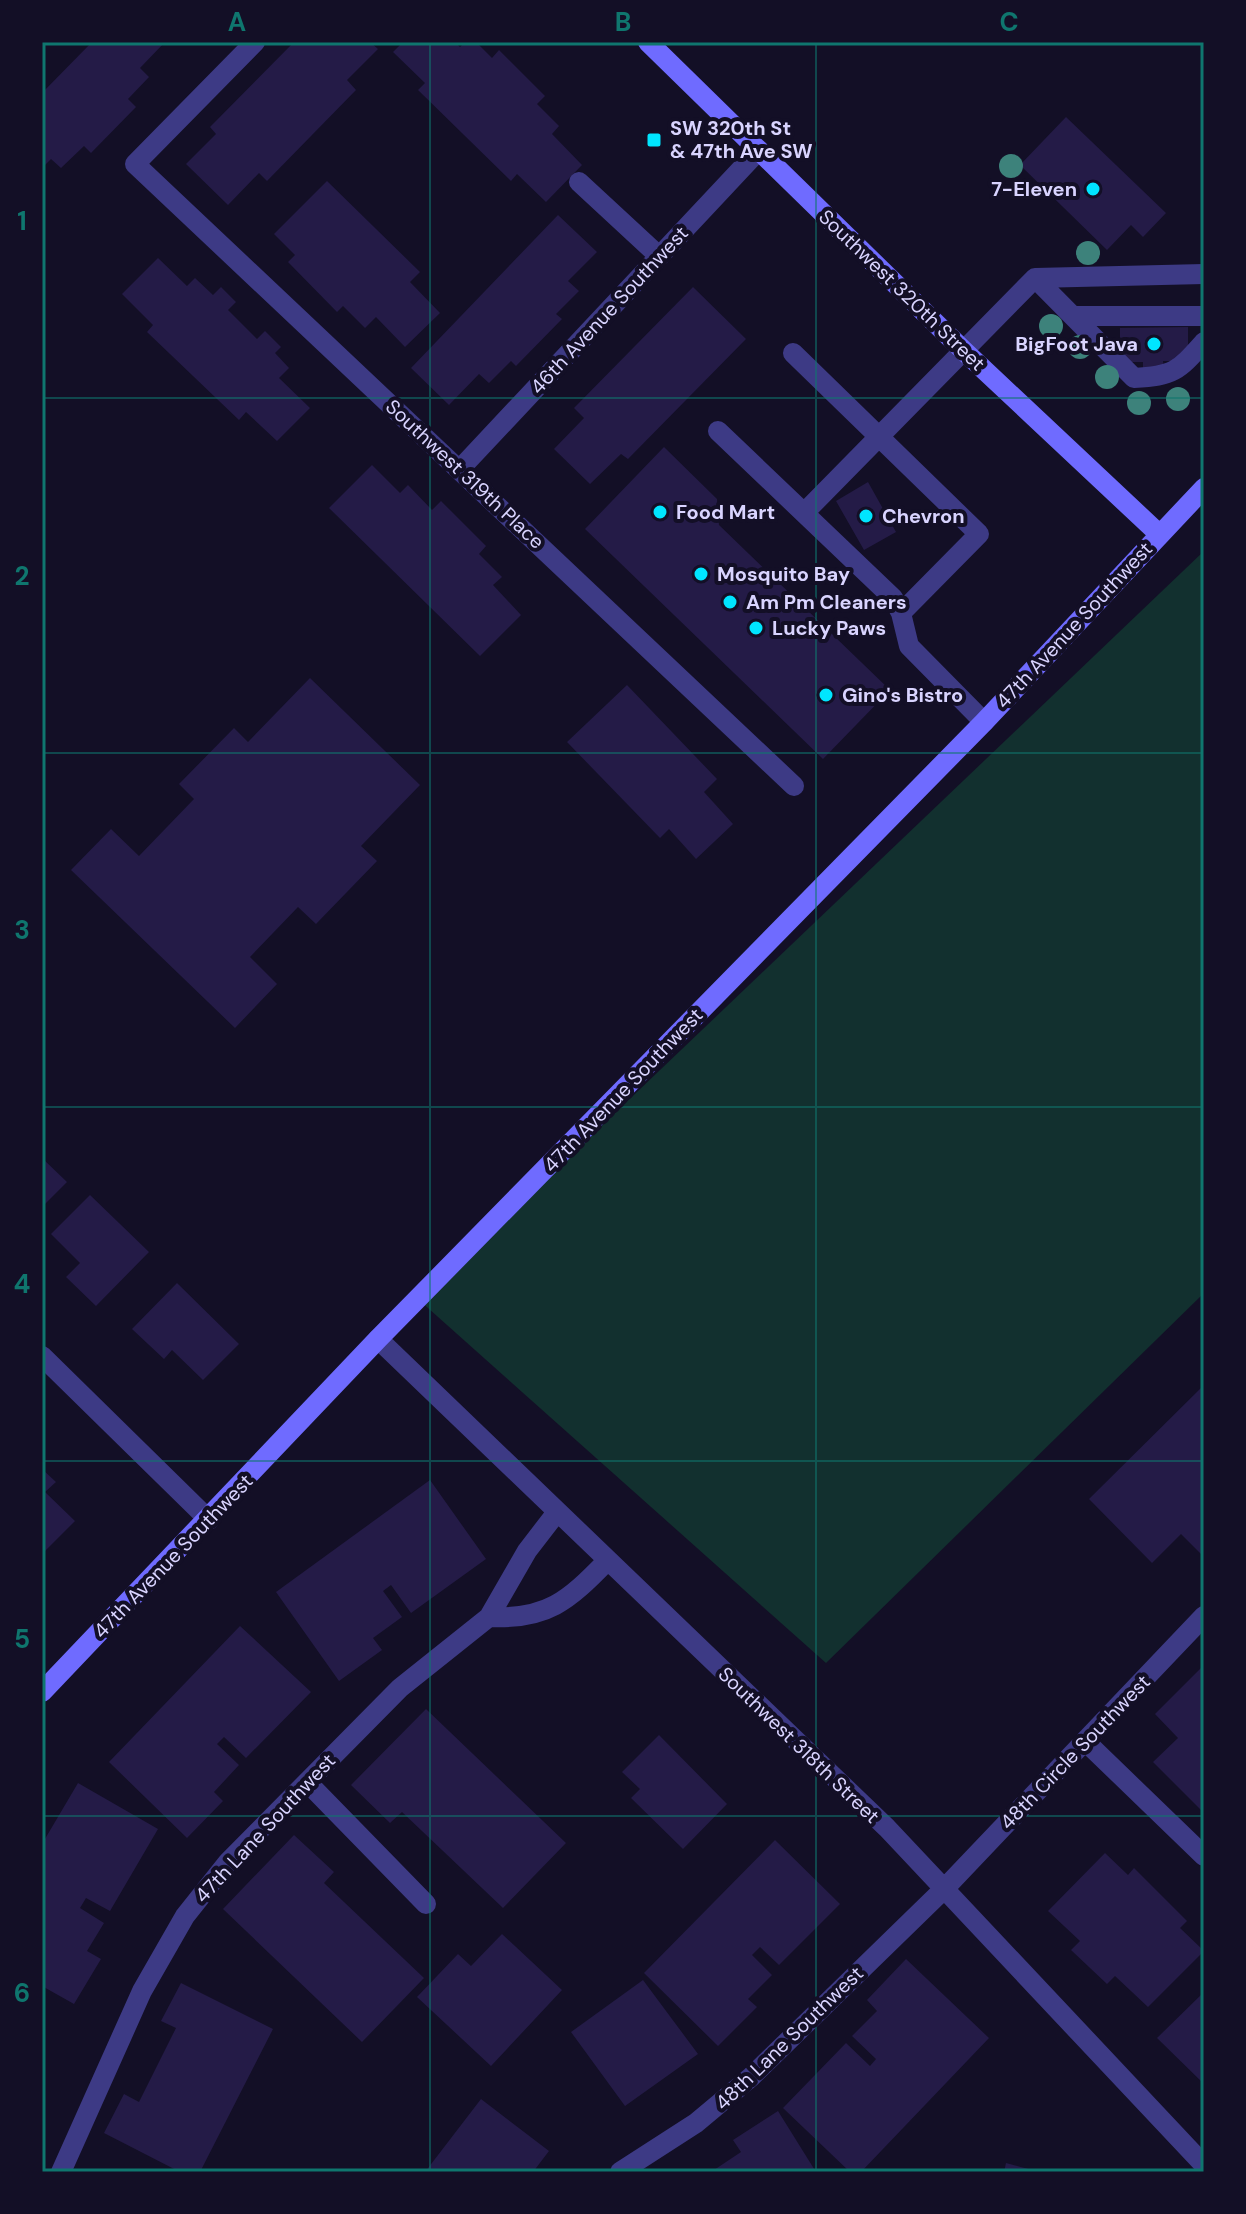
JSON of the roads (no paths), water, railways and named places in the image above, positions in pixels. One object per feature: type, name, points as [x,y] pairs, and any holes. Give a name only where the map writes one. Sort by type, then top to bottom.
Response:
[{"type":"main road","name":"Southwest 320th Street","points":[[648,42],[963,350],[1159,534]]},
{"type":"main road","name":"47th Avenue Southwest","points":[[42,1692],[378,1339],[984,722],[1204,488]]},
{"type":"street","name":"Southwest 319th Place","points":[[255,42],[135,164],[794,786]]},
{"type":"street","name":"46th Avenue Southwest","points":[[460,469],[759,150]]},
{"type":"street","points":[[579,182],[659,256]]},
{"type":"street","points":[[804,513],[1035,278],[1204,274]]},
{"type":"street","points":[[1035,278],[1134,378],[1177,372],[1204,342]]},
{"type":"street","points":[[1075,316],[1204,316]]},
{"type":"street","points":[[793,353],[979,534],[901,613]]},
{"type":"street","points":[[718,431],[893,598],[901,613],[903,633],[909,646],[984,722]]},
{"type":"street","name":"Southwest 318th Street","points":[[378,1339],[945,1888],[1204,2165]]},
{"type":"street","points":[[42,1356],[209,1520]]},
{"type":"street","name":"47th Lane Southwest","points":[[61,2172],[142,1991],[171,1937],[228,1862],[400,1688],[489,1617],[527,1551],[557,1512]]},
{"type":"street","points":[[489,1617],[527,1617],[554,1607],[607,1561]]},
{"type":"street","name":"48th Circle Southwest","points":[[945,1888],[1204,1616]]},
{"type":"street","points":[[1085,1741],[1204,1856]]},
{"type":"street","points":[[307,1782],[426,1904]]},
{"type":"street","name":"48th Lane Southwest","points":[[620,2172],[722,2104],[945,1888]]},
{"type":"place","name":"SW 320th St & 47th Ave SW","points":[[654,140]]},
{"type":"place","name":"7-Eleven","points":[[1093,189]]},
{"type":"place","name":"BigFoot Java","points":[[1154,344]]},
{"type":"place","name":"Food Mart","points":[[660,512]]},
{"type":"place","name":"Chevron","points":[[866,516]]},
{"type":"place","name":"Mosquito Bay","points":[[701,574]]},
{"type":"place","name":"Am Pm Cleaners","points":[[730,602]]},
{"type":"place","name":"Lucky Paws","points":[[756,628]]},
{"type":"place","name":"Gino's Bistro","points":[[826,695]]}]
